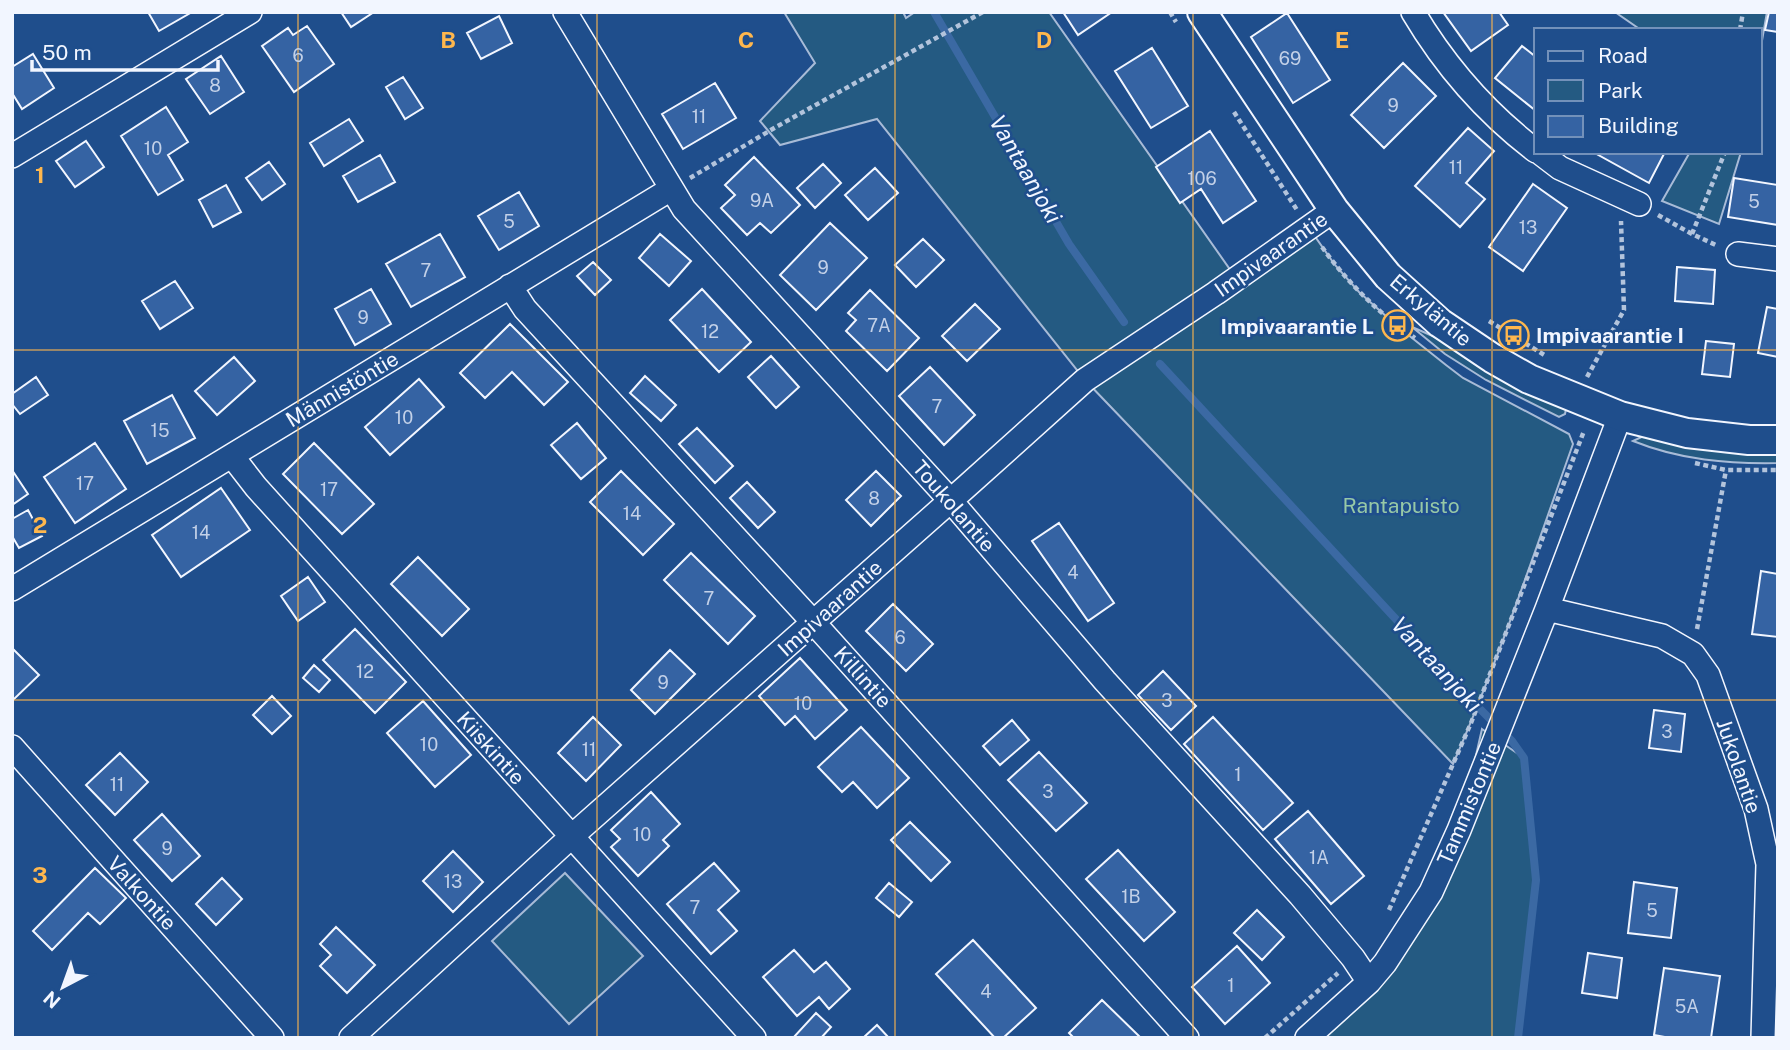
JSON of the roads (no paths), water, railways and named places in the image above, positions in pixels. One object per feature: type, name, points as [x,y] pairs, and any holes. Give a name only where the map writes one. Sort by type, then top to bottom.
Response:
[{"type":"street","points":[[12,156],[250,12]]},
{"type":"street","name":"Toukolantie","points":[[565,12],[684,209],[951,501],[1105,681],[1300,895],[1353,958],[1369,982]]},
{"type":"street","name":"Erkyläntie","points":[[1202,12],[1334,210],[1388,276],[1440,323],[1529,379],[1620,416],[1687,433],[1749,440],[1778,440]]},
{"type":"street","points":[[1413,12],[1466,88],[1515,135],[1534,149]]},
{"type":"street","points":[[1541,154],[1560,168],[1629,200]]},
{"type":"street","name":"Männistöntie","points":[[12,589],[671,189]]},
{"type":"street","name":"Impivaarantie","points":[[351,1038],[571,837],[1085,380],[1334,210]]},
{"type":"street","points":[[1738,254],[1778,259]]},
{"type":"street","name":"Killintie","points":[[510,286],[525,309],[814,622],[1187,1038]]},
{"type":"street","name":"Tammistontie","points":[[1307,1038],[1369,982],[1385,963],[1431,892],[1459,830],[1547,609],[1620,416]]},
{"type":"street","name":"Kiiskintie","points":[[232,456],[256,487],[754,1038]]},
{"type":"street","name":"Jukolantie","points":[[1547,609],[1662,636],[1693,654],[1708,675],[1756,809],[1768,864],[1763,1038]]},
{"type":"street","name":"Valkontie","points":[[12,747],[272,1038]]},
{"type":"waterway","name":"Vantaanjoki","points":[[934,12],[1069,244],[1124,322]]},
{"type":"waterway","name":"Vantaanjoki","points":[[1160,364],[1466,695],[1512,741],[1524,758],[1536,880],[1518,1038]]},
{"type":"place","name":"Impivaarantie L","points":[[1397,326]]},
{"type":"place","name":"Impivaarantie I","points":[[1513,335]]},
{"type":"park label","name":"Rantapuisto","points":[[1401,505]]}]
